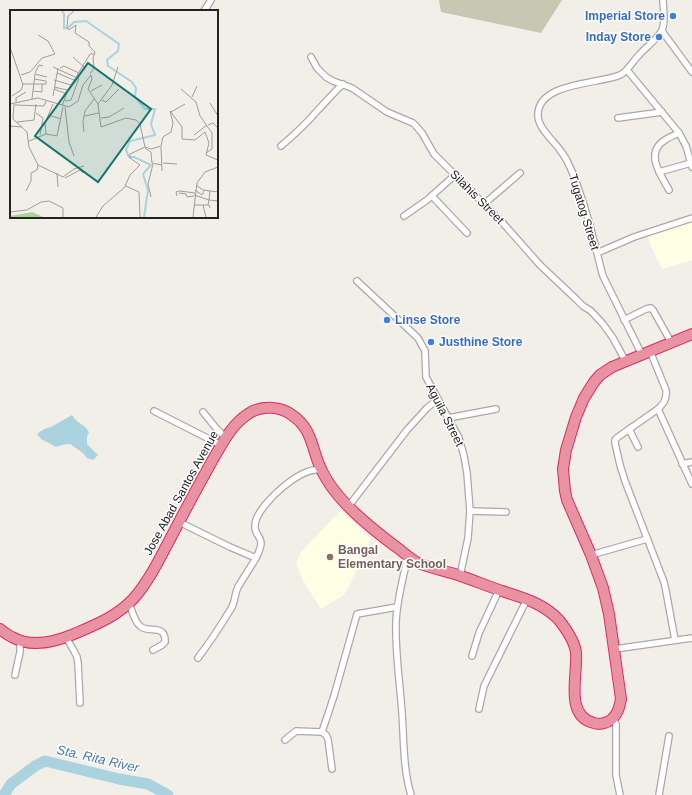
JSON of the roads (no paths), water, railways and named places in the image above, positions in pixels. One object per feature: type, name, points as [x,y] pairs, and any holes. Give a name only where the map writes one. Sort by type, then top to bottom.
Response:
[{"type":"highway","points":[[613,718],[619,712],[621,699],[609,614],[603,588],[591,555],[567,500],[563,469],[566,450],[576,417],[584,398],[594,382],[606,370],[692,334]]},
{"type":"highway","name":"Jose Abad Santos Avenue","points":[[0,629],[20,641],[40,643],[50,642],[66,637],[104,620],[129,603],[150,575],[224,441],[234,426],[250,412],[265,408],[279,409],[288,412],[302,422],[306,428],[321,470],[334,492],[348,507],[376,532],[408,556],[427,566],[527,599],[545,608],[554,615],[561,622],[576,652],[575,694],[577,707],[582,717],[596,724],[608,722],[613,718]]},
{"type":"street","points":[[205,10],[211,0]]},
{"type":"street","points":[[663,0],[664,19],[662,31],[692,72]]},
{"type":"street","name":"Tugatog Street","points":[[658,409],[666,399],[666,390],[646,353],[624,320],[603,276],[593,235],[574,175],[561,152],[547,135],[538,118],[538,112],[539,107],[553,93],[569,86],[606,79],[623,73],[662,31]]},
{"type":"street","name":"Silahis Street","points":[[311,57],[318,68],[333,82],[352,88],[387,112],[412,123],[422,133],[434,154],[502,222],[540,265],[579,303],[597,317],[613,338],[626,362]]},
{"type":"street","points":[[627,70],[679,133],[686,146],[692,165],[659,172]]},
{"type":"street","points":[[282,146],[343,84]]},
{"type":"street","points":[[618,118],[662,112]]},
{"type":"street","points":[[669,190],[655,161],[656,149],[664,140],[679,133]]},
{"type":"street","points":[[484,204],[520,173]]},
{"type":"street","points":[[404,216],[432,196],[455,175]]},
{"type":"street","points":[[432,196],[467,233]]},
{"type":"street","points":[[597,253],[634,237],[692,218]]},
{"type":"street","name":"Aguila Street","points":[[357,281],[418,338],[423,345],[425,351],[426,377],[437,400],[459,438],[467,473],[470,511],[468,538],[460,576]]},
{"type":"street","points":[[624,320],[651,308],[671,342]]},
{"type":"street","points":[[348,507],[407,430],[427,408],[437,400]]},
{"type":"street","points":[[675,640],[664,582],[625,481],[615,440],[658,409],[692,484]]},
{"type":"street","points":[[448,418],[496,410]]},
{"type":"street","points":[[154,411],[224,441]]},
{"type":"street","points":[[203,412],[224,441]]},
{"type":"street","points":[[629,429],[638,447]]},
{"type":"street","points":[[682,464],[692,462]]},
{"type":"street","points":[[198,658],[232,608],[238,587],[256,558],[261,546],[256,530],[257,519],[267,504],[293,479],[308,471],[317,469],[321,470]]},
{"type":"street","points":[[470,511],[506,512]]},
{"type":"street","points":[[179,522],[256,558]]},
{"type":"street","points":[[591,555],[647,539]]},
{"type":"street","points":[[408,556],[397,607],[396,638],[405,763],[411,795]]},
{"type":"street","points":[[472,656],[479,633],[499,590]]},
{"type":"street","points":[[479,709],[484,686],[527,599]]},
{"type":"street","points":[[129,603],[139,625],[145,629],[156,629],[164,634],[165,642],[153,650]]},
{"type":"street","points":[[322,732],[357,614],[397,607]]},
{"type":"street","points":[[66,637],[77,657],[80,703]]},
{"type":"street","points":[[614,649],[692,638]]},
{"type":"street","points":[[15,675],[20,652],[20,641]]},
{"type":"street","points":[[613,718],[616,724],[616,775],[620,795]]},
{"type":"street","points":[[285,740],[296,731],[322,732],[328,739],[332,769]]},
{"type":"street","points":[[659,795],[669,736]]},
{"type":"water","points":[[72,415],[89,432],[87,444],[98,455],[93,460],[87,458],[83,453],[70,444],[56,447],[41,439],[37,434]]},
{"type":"waterway","name":"Sta. Rita River","points":[[4,795],[11,784],[35,766],[45,761],[119,779],[148,784],[168,795]]},
{"type":"place","name":"Imperial Store","points":[[673,16]]},
{"type":"place","name":"Inday Store","points":[[659,37]]},
{"type":"place","name":"Linse Store","points":[[387,320]]},
{"type":"place","name":"Justhine Store","points":[[431,342]]},
{"type":"place","name":"Bangal Elementary School","points":[[330,557]]}]
